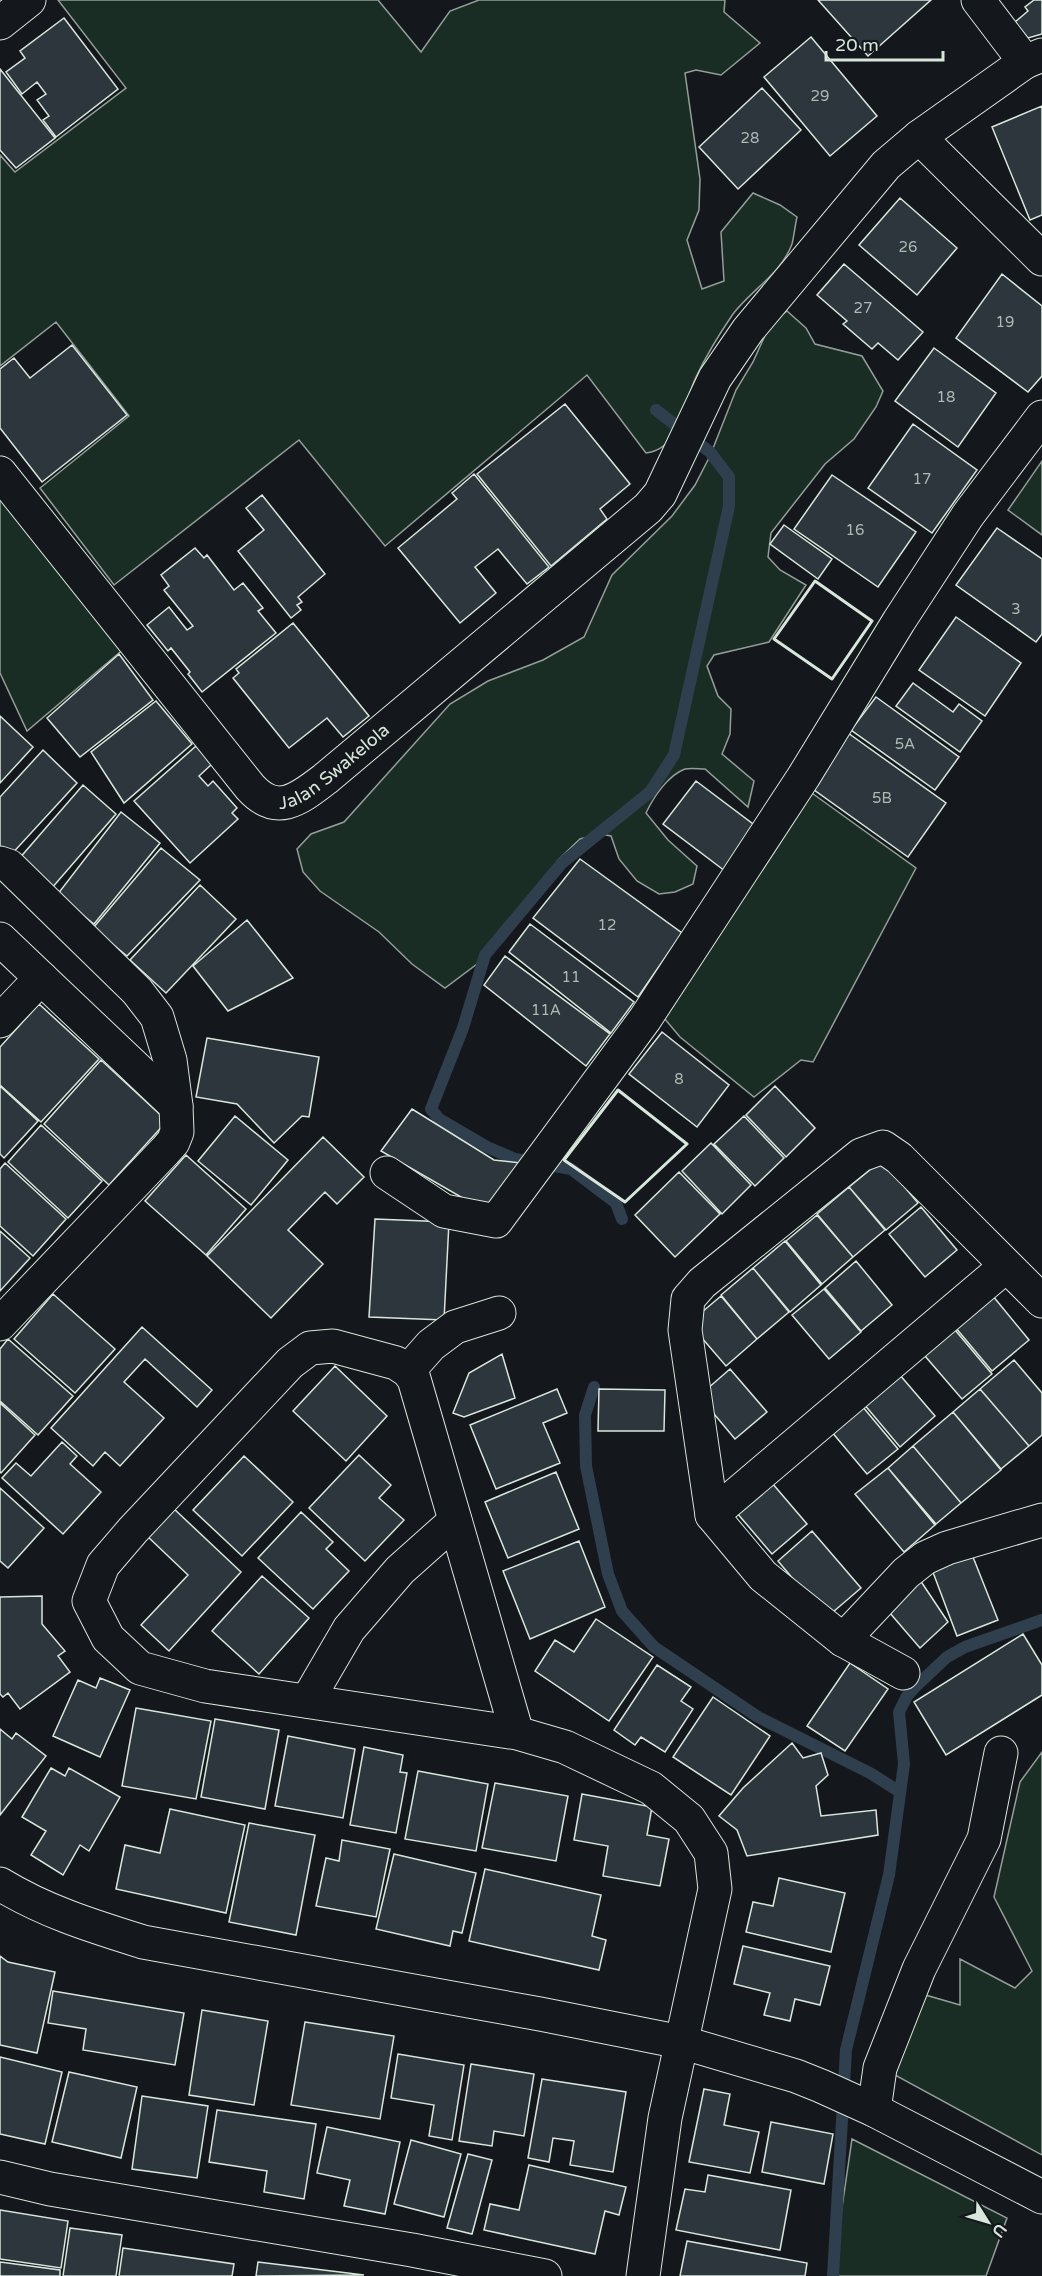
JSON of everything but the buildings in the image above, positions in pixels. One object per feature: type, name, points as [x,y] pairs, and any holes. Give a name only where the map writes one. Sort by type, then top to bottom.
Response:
[{"type":"street","points":[[0,23],[29,0]]},
{"type":"street","points":[[978,0],[1034,58],[919,137],[1042,259]]},
{"type":"street","name":"Jalan Swakelola","points":[[0,473],[250,787],[260,798],[273,804],[285,803],[325,779],[648,508],[660,494],[715,378],[748,330],[886,165],[919,137]]},
{"type":"street","points":[[387,1173],[444,1211],[496,1221],[645,1019],[804,776],[911,602],[968,515],[1042,417]]},
{"type":"street","points":[[0,863],[9,866],[128,982],[157,1017],[170,1060],[177,1132],[173,1142],[0,1324]]},
{"type":"street","points":[[0,939],[176,1106]]},
{"type":"street","points":[[0,1021],[41,978]]},
{"type":"street","points":[[903,1673],[843,1640],[763,1576],[712,1515],[685,1330],[688,1299],[702,1283],[861,1155],[883,1147],[899,1158],[1042,1301]]},
{"type":"street","points":[[712,1515],[1005,1266]]},
{"type":"street","points":[[408,1371],[430,1345],[455,1327],[499,1313]]},
{"type":"street","points":[[517,1733],[414,1379],[408,1371],[396,1363],[333,1346],[310,1348],[297,1358],[126,1539],[104,1565],[89,1601],[108,1638],[140,1668],[205,1686],[517,1733],[565,1747],[651,1788],[689,1819],[711,1853],[715,1889],[665,2118],[643,2276]]},
{"type":"street","points":[[843,1640],[906,1573],[925,1558],[947,1548],[1042,1520]]},
{"type":"street","points":[[307,1701],[349,1629],[400,1570],[455,1521]]},
{"type":"street","points":[[874,2110],[880,2068],[919,1969],[984,1839],[1001,1753]]},
{"type":"street","points":[[0,1884],[30,1903],[143,1942],[540,2014],[681,2043],[796,2076],[874,2110],[1042,2197]]},
{"type":"street","points":[[0,2177],[410,2263],[544,2276]]},
{"type":"green space","points":[[58,0],[378,0],[421,52],[450,11],[479,0],[725,0],[724,12],[760,43],[721,75],[696,70],[685,73],[700,179],[699,210],[687,240],[702,289],[724,281],[721,232],[753,193],[780,205],[797,217],[792,244],[781,264],[740,305],[728,321],[696,377],[674,434],[658,449],[646,453],[587,375],[385,546],[299,440],[114,585],[40,488],[129,416],[56,322],[0,366],[0,155],[15,172],[126,88]]},
{"type":"green space","points":[[787,311],[806,328],[815,344],[862,356],[883,391],[876,407],[854,439],[825,464],[771,533],[768,557],[780,570],[806,585],[769,642],[714,655],[707,666],[718,696],[731,709],[730,734],[722,754],[754,781],[748,807],[705,769],[685,769],[679,772],[662,788],[646,813],[668,840],[697,866],[693,884],[675,892],[659,894],[637,881],[619,859],[611,836],[600,834],[580,839],[558,860],[489,955],[445,988],[412,964],[379,932],[320,891],[303,872],[297,849],[311,834],[344,822],[450,704],[488,681],[543,660],[584,637],[612,575],[672,516],[695,485],[710,456],[736,390],[753,362],[772,320]]},
{"type":"green space","points":[[1042,461],[1042,535],[1008,510]]},
{"type":"green space","points":[[0,492],[126,647],[27,731],[0,673]]},
{"type":"green space","points":[[809,791],[916,868],[813,1062],[801,1060],[754,1097],[680,1037],[664,1018]]},
{"type":"green space","points":[[1042,1752],[1042,2155],[893,2074],[922,1994],[960,2005],[960,1959],[1015,1988],[1032,1971],[994,1897],[1020,1782]]},
{"type":"green space","points":[[852,2139],[1007,2218],[986,2276],[832,2276]]},
{"type":"waterway","points":[[622,1219],[616,1203],[571,1169],[515,1159],[487,1147],[439,1119],[431,1109],[463,1028],[485,955],[562,863],[650,792],[674,755],[729,506],[729,477],[710,452],[656,410]]},
{"type":"waterway","points":[[594,1387],[585,1415],[586,1466],[608,1574],[622,1611],[654,1647],[758,1717],[870,1773],[900,1792]]},
{"type":"waterway","points":[[833,2276],[846,2050],[889,1875],[904,1764],[899,1712],[907,1696],[947,1657],[965,1647],[1042,1620]]},
{"type":"wall","points":[[815,581],[872,621],[832,679],[774,639],[815,581]]},
{"type":"wall","points":[[618,1090],[687,1144],[625,1202],[564,1160],[618,1090]]}]
